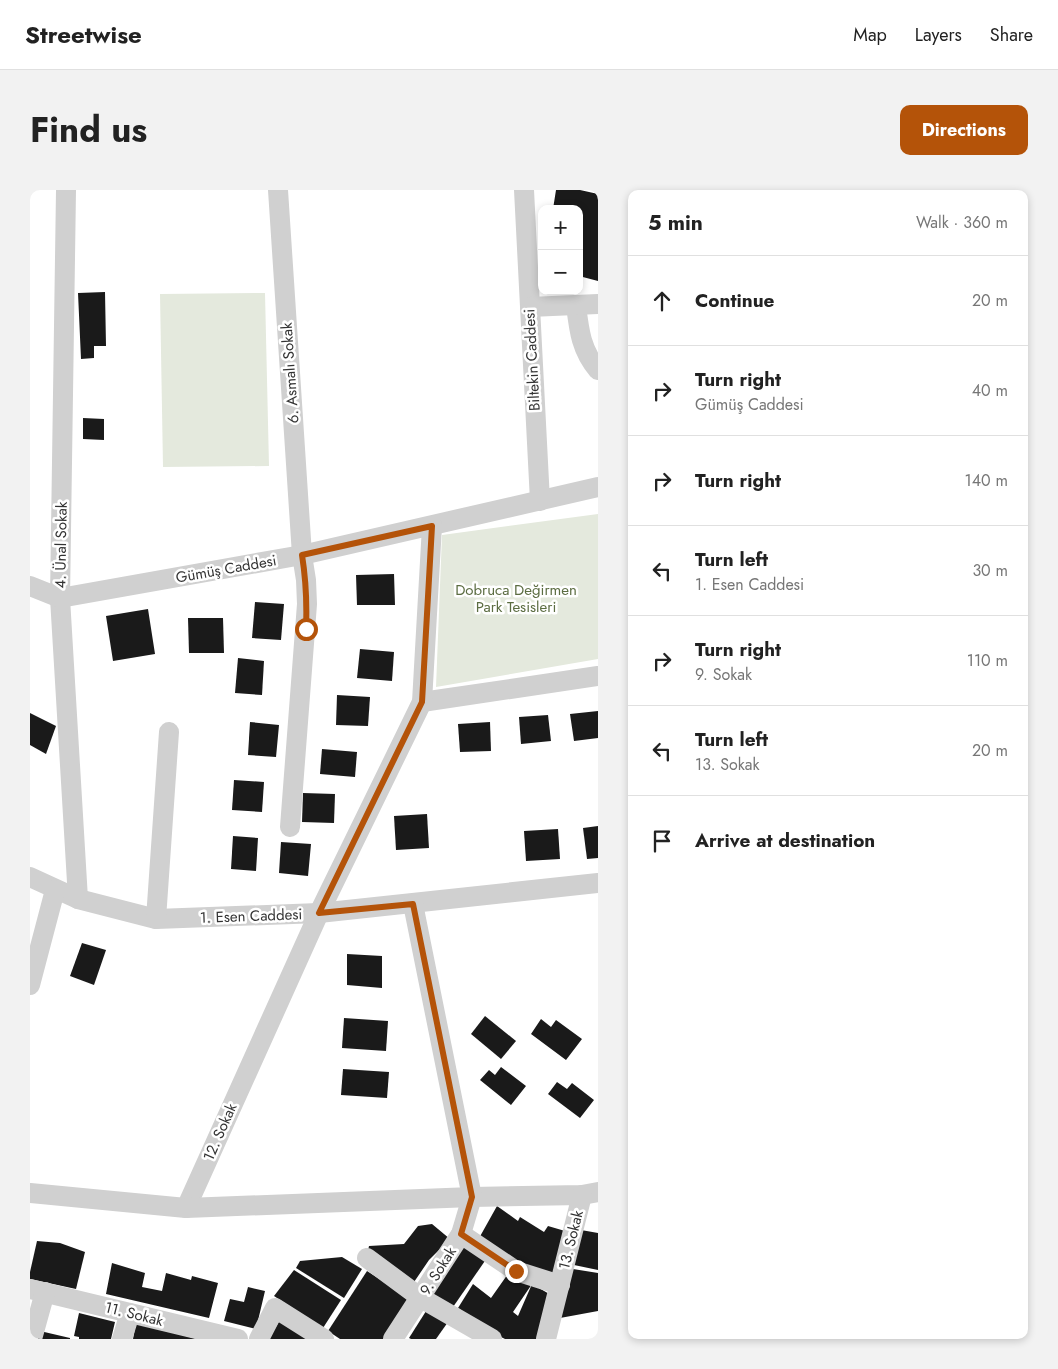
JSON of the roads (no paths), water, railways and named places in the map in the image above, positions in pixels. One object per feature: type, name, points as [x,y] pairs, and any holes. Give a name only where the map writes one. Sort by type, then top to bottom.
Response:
[{"type":"street","name":"4. Ünal Sokak","points":[[66,190],[60,598],[78,899]]},
{"type":"street","name":"6. Asmalı Sokak","points":[[278,190],[307,612],[290,827]]},
{"type":"street","name":"Biltekin Caddesi","points":[[524,190],[540,501]]},
{"type":"street","points":[[530,308],[598,304]]},
{"type":"street","points":[[576,305],[583,344],[598,370]]},
{"type":"street","name":"Gümüş Caddesi","points":[[60,598],[302,555],[598,487]]},
{"type":"street","points":[[432,526],[422,702],[598,676]]},
{"type":"street","points":[[30,586],[60,598]]},
{"type":"street","name":"12. Sokak","points":[[186,1208],[319,913],[422,702]]},
{"type":"street","points":[[156,919],[169,732]]},
{"type":"street","name":"1. Esen Caddesi","points":[[30,877],[78,899],[156,919],[319,913],[598,883]]},
{"type":"street","points":[[30,985],[55,890]]},
{"type":"street","name":"9. Sokak","points":[[393,1339],[461,1234],[472,1197],[413,904]]},
{"type":"street","points":[[30,1193],[186,1208],[590,1194]]},
{"type":"street","name":"13. Sokak","points":[[546,1339],[560,1285],[590,1194]]},
{"type":"street","name":"13. Sokak","points":[[461,1234],[516,1271],[560,1285]]},
{"type":"street","points":[[366,1258],[421,1298],[492,1339]]},
{"type":"street","points":[[32,1339],[38,1291]]},
{"type":"street","name":"11. Sokak","points":[[38,1291],[214,1336],[238,1339]]},
{"type":"street","points":[[259,1339],[276,1308],[324,1339]]},
{"type":"street","points":[[122,1339],[130,1313]]},
{"type":"park label","name":"Dobruca Değirmen Park Tesisleri","points":[[516,598]]}]
